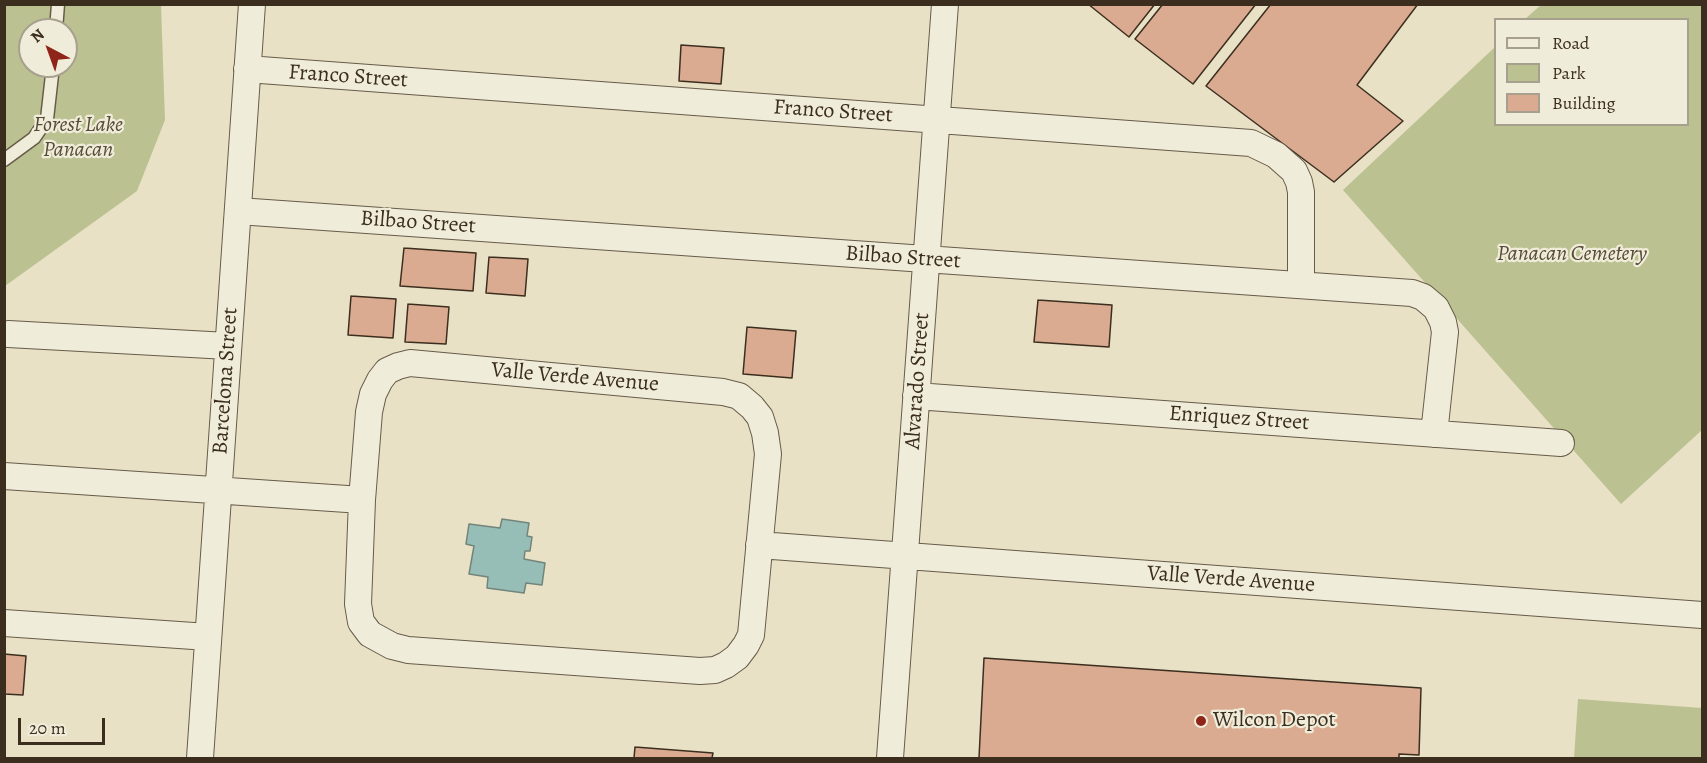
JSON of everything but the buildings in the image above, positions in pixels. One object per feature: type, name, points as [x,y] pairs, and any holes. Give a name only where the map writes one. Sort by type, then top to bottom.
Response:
[{"type":"street","name":"Barcelona Street","points":[[200,759],[252,4]]},
{"type":"street","name":"Alvarado Street","points":[[890,759],[945,4]]},
{"type":"street","name":"Franco Street","points":[[248,69],[1251,143],[1262,147],[1285,162],[1294,171],[1299,182],[1301,192],[1301,285]]},
{"type":"street","name":"Bilbao Street","points":[[238,211],[1412,293],[1423,297],[1436,308],[1443,322],[1434,434]]},
{"type":"street","points":[[8,334],[228,346]]},
{"type":"street","name":"Valle Verde Avenue","points":[[410,363],[422,363],[723,392],[739,396],[760,417],[768,454],[759,545],[751,634],[737,657],[715,670],[408,650],[392,646],[370,634],[361,622],[358,604],[362,500],[369,412],[373,394],[387,371],[410,363]]},
{"type":"street","name":"Enriquez Street","points":[[916,396],[1561,443]]},
{"type":"street","points":[[4,476],[362,500]]},
{"type":"street","name":"Valle Verde Avenue","points":[[759,545],[1702,615]]},
{"type":"street","points":[[4,623],[208,637]]},
{"type":"lane","points":[[4,160],[34,138],[47,119],[52,78]]},
{"type":"green space","name":"Forest Lake Panacan","points":[[5,5],[161,5],[165,120],[137,191],[5,286]]},
{"type":"green space","name":"Panacan Cemetery","points":[[1541,5],[1702,5],[1702,430],[1621,504],[1343,190],[1494,48],[1494,126],[1689,126],[1689,18],[1526,18]]},
{"type":"green space","points":[[1578,699],[1702,708],[1702,758],[1574,758]]},
{"type":"water","points":[[502,519],[529,523],[527,536],[532,537],[530,551],[525,551],[524,559],[545,563],[542,585],[526,583],[524,593],[487,588],[488,577],[469,574],[474,546],[466,544],[469,524],[500,528]]},
{"type":"place","name":"Wilcon Depot","points":[[1201,721]]}]
